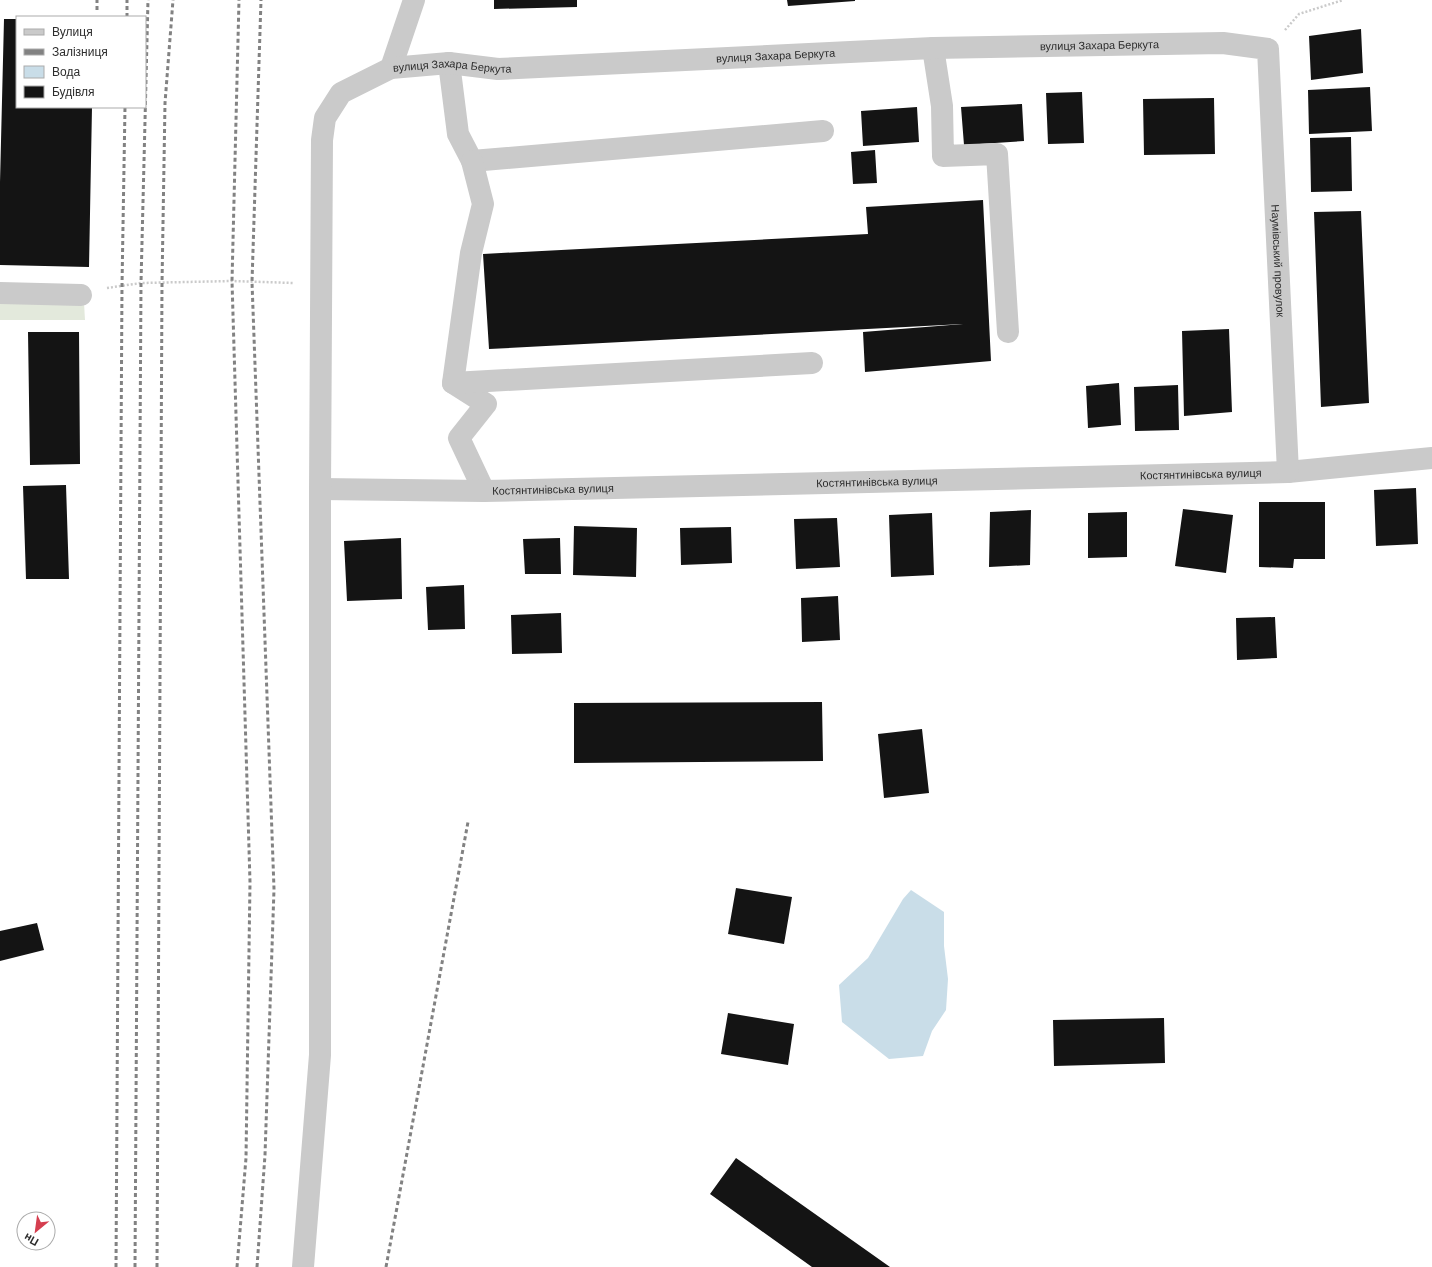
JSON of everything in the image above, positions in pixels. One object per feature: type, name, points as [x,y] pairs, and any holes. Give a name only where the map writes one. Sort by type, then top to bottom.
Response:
[{"type":"street","points":[[391,68],[414,0]]},
{"type":"street","name":"вулиця Захара Беркута","points":[[303,1267],[320,1055],[320,489],[322,140],[325,118],[341,93],[391,68],[450,63],[498,69],[933,48],[1223,43],[1268,49]]},
{"type":"street","points":[[933,48],[942,106],[943,156],[997,154],[1008,332]]},
{"type":"street","name":"Наумівський провулок","points":[[1268,49],[1288,472]]},
{"type":"street","points":[[450,63],[458,134],[472,161],[483,204],[471,253],[452,383]]},
{"type":"street","points":[[472,161],[823,131]]},
{"type":"street","points":[[0,293],[81,295]]},
{"type":"street","points":[[452,383],[812,363]]},
{"type":"street","points":[[452,383],[486,404],[459,438],[484,491]]},
{"type":"street","name":"Костянтинівська вулиця","points":[[320,489],[484,491],[1288,472],[1432,458]]},
{"type":"path","points":[[1299,14],[1343,0]]},
{"type":"path","points":[[81,295],[99,290],[141,283],[232,281],[322,283]]},
{"type":"shaded area","points":[[0,299],[84,303],[85,320],[0,320]]},
{"type":"water","points":[[911,890],[944,912],[944,946],[948,979],[946,1010],[932,1031],[923,1056],[889,1059],[842,1022],[839,985],[868,958],[903,899]]},
{"type":"building","points":[[494,0],[577,0],[577,7],[494,9]]},
{"type":"building","points":[[787,0],[855,0],[855,1],[788,6]]},
{"type":"building","points":[[4,19],[16,19],[16,108],[92,108],[89,267],[0,265],[0,182]]},
{"type":"building","points":[[1361,29],[1363,73],[1311,80],[1309,36]]},
{"type":"building","points":[[1370,87],[1372,131],[1309,134],[1308,90]]},
{"type":"building","points":[[1082,92],[1084,143],[1048,144],[1046,93]]},
{"type":"building","points":[[1214,98],[1215,154],[1144,155],[1143,99]]},
{"type":"building","points":[[1022,104],[1024,141],[964,145],[961,107]]},
{"type":"building","points":[[917,107],[919,142],[863,146],[861,111]]},
{"type":"building","points":[[1351,137],[1352,191],[1311,192],[1310,138]]},
{"type":"building","points":[[875,150],[877,183],[853,184],[851,152]]},
{"type":"building","points":[[983,200],[991,361],[865,372],[863,332],[963,324],[489,349],[483,254],[868,234],[866,207]]},
{"type":"building","points":[[1361,211],[1369,403],[1321,407],[1314,212]]},
{"type":"building","points":[[1229,329],[1232,412],[1184,416],[1182,331]]},
{"type":"building","points":[[28,332],[79,332],[80,464],[30,465]]},
{"type":"building","points":[[1119,383],[1121,425],[1088,428],[1086,386]]},
{"type":"building","points":[[1178,385],[1179,430],[1135,431],[1134,387]]},
{"type":"building","points":[[66,485],[69,579],[26,579],[23,486]]},
{"type":"building","points":[[1416,488],[1418,544],[1376,546],[1374,490]]},
{"type":"building","points":[[1259,502],[1325,502],[1325,559],[1294,559],[1293,568],[1259,567]]},
{"type":"building","points":[[1183,509],[1233,515],[1226,573],[1175,566]]},
{"type":"building","points":[[1031,510],[1030,565],[989,567],[990,512]]},
{"type":"building","points":[[1127,512],[1127,557],[1088,558],[1088,513]]},
{"type":"building","points":[[932,513],[934,575],[891,577],[889,515]]},
{"type":"building","points":[[837,518],[840,567],[796,569],[794,519]]},
{"type":"building","points":[[574,526],[637,528],[636,577],[573,575]]},
{"type":"building","points":[[731,527],[732,563],[681,565],[680,528]]},
{"type":"building","points":[[401,538],[402,599],[347,601],[344,541]]},
{"type":"building","points":[[560,538],[561,574],[525,574],[523,539]]},
{"type":"building","points":[[464,585],[465,629],[428,630],[426,587]]},
{"type":"building","points":[[838,596],[840,640],[802,642],[801,598]]},
{"type":"building","points":[[561,613],[562,653],[512,654],[511,615]]},
{"type":"building","points":[[1275,617],[1277,658],[1237,660],[1236,618]]},
{"type":"building","points":[[822,702],[823,761],[574,763],[574,703]]},
{"type":"building","points":[[922,729],[929,793],[884,798],[878,734]]},
{"type":"building","points":[[736,888],[792,897],[784,944],[728,934]]},
{"type":"building","points":[[37,923],[44,950],[0,961],[0,931]]},
{"type":"building","points":[[728,1013],[794,1024],[788,1065],[721,1054]]},
{"type":"building","points":[[1164,1018],[1165,1063],[1054,1066],[1053,1020]]},
{"type":"building","points":[[736,1158],[890,1267],[812,1267],[710,1194]]},
{"type":"railway","points":[[97,0],[97,10]]},
{"type":"railway","points":[[127,0],[127,16]]},
{"type":"railway","points":[[146,81],[148,0]]},
{"type":"railway","points":[[157,1267],[162,284],[165,103],[173,0]]},
{"type":"railway","points":[[237,1267],[246,1158],[250,882],[232,281],[239,0]]},
{"type":"railway","points":[[257,1267],[265,1155],[274,889],[252,282],[261,0]]},
{"type":"railway","points":[[116,1267],[122,286],[125,108]]},
{"type":"railway","points":[[135,1267],[141,283],[145,108]]},
{"type":"railway","points":[[386,1267],[468,822]]}]
